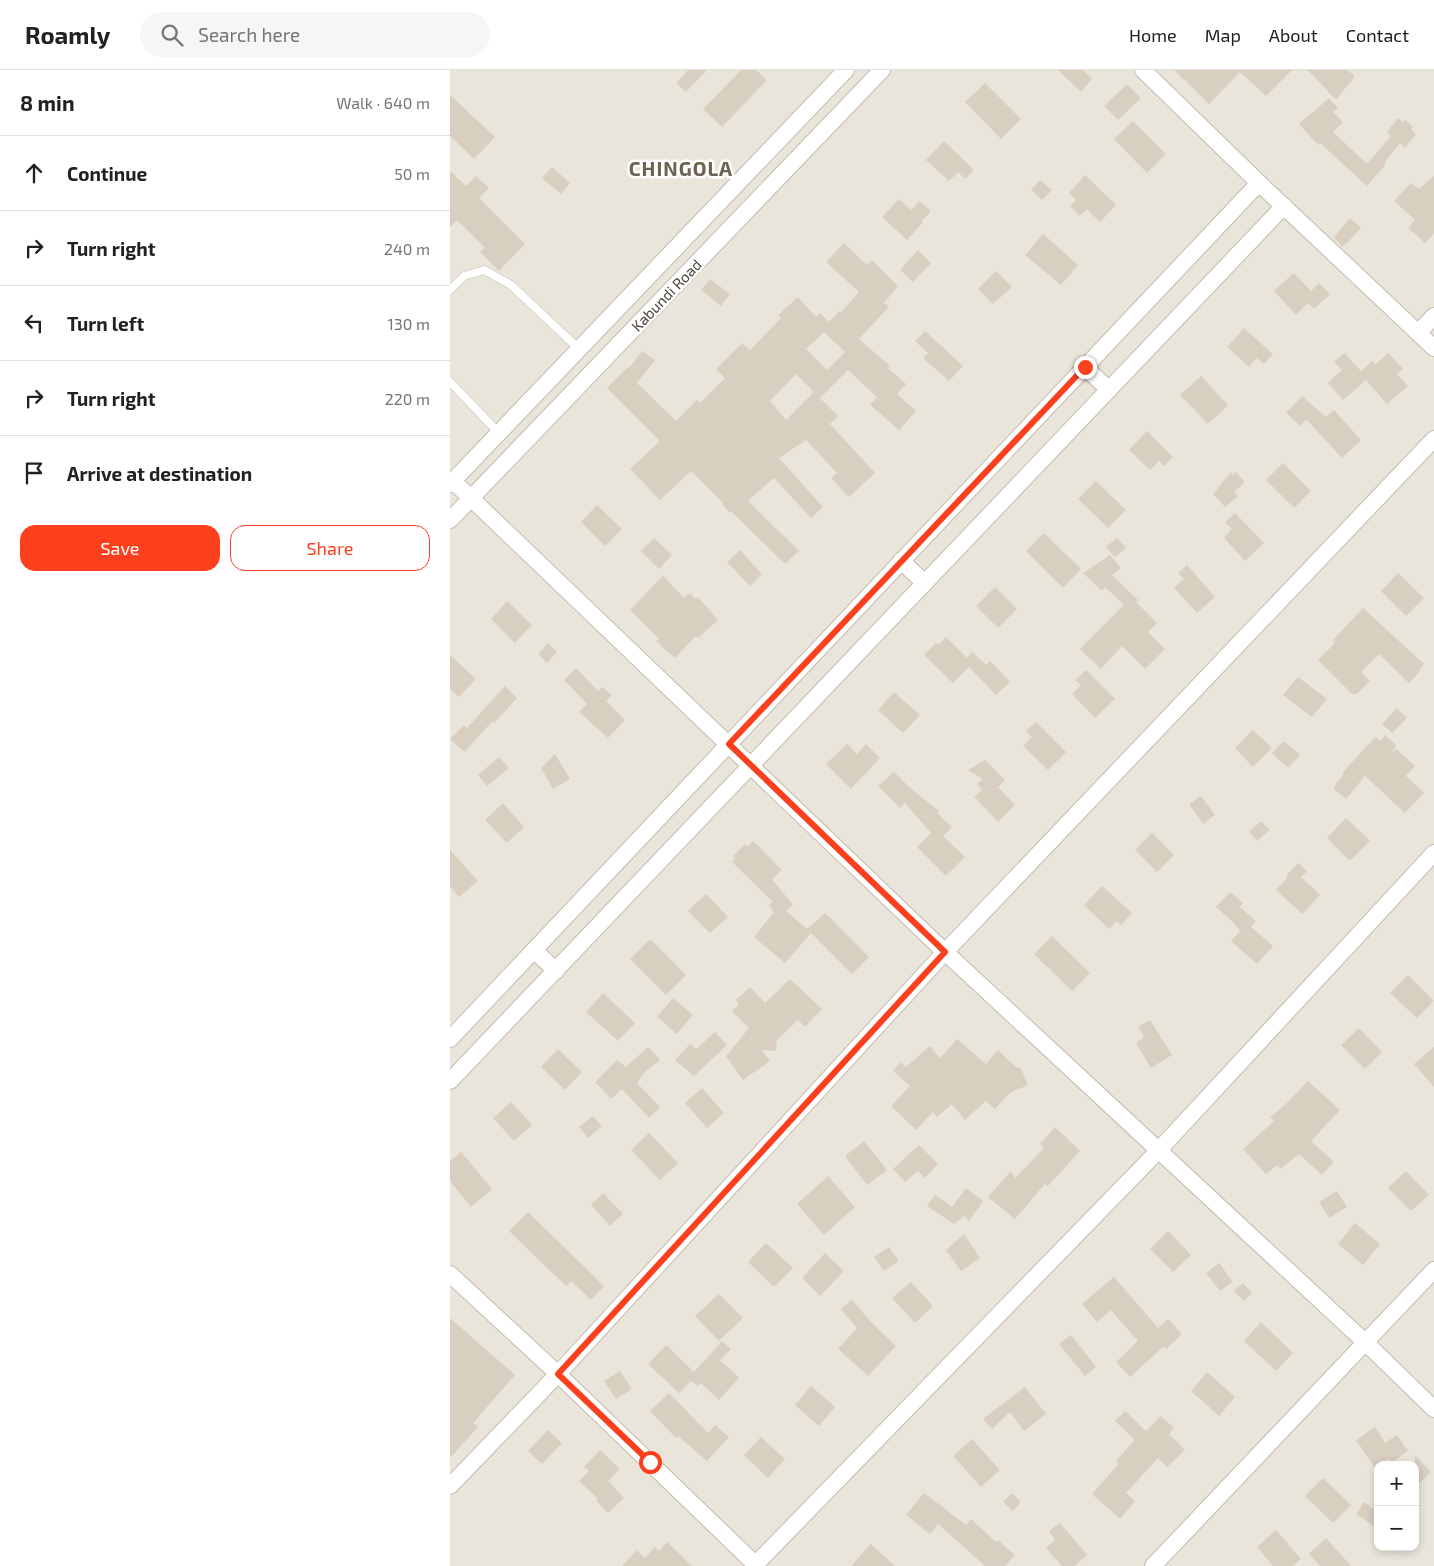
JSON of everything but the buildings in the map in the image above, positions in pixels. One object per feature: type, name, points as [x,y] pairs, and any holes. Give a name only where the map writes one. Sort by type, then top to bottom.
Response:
[{"type":"street","name":"Kabundi Road","points":[[452,483],[846,70]]},
{"type":"street","name":"Kabundi Road","points":[[450,520],[882,70]]},
{"type":"street","points":[[1143,70],[1259,183],[1434,348]]},
{"type":"street","points":[[450,1039],[1259,183]]},
{"type":"street","points":[[450,1082],[1284,206]]},
{"type":"street","points":[[626,300],[644,318]]},
{"type":"street","points":[[1418,332],[1434,316]]},
{"type":"street","points":[[1085,367],[1109,390]]},
{"type":"street","points":[[450,1486],[558,1374],[945,952],[1434,439]]},
{"type":"street","points":[[452,483],[471,498],[945,952],[1365,1342],[1434,1409]]},
{"type":"street","points":[[902,561],[925,584]]},
{"type":"street","points":[[452,1279],[558,1374],[756,1566],[1158,1151],[1434,853]]},
{"type":"street","points":[[534,950],[556,971]]},
{"type":"street","points":[[1153,1566],[1434,1270]]},
{"type":"lane","points":[[450,290],[464,276],[484,270],[511,285],[579,349]]},
{"type":"lane","points":[[450,382],[499,433]]},
{"type":"shaded area","points":[[450,70],[1434,70],[1434,1566],[450,1566]]},
{"type":"district","name":"CHINGOLA","points":[[681,168]]},
{"type":"route","points":[[650,1462],[558,1374],[945,952],[729,744],[1085,367]]}]
